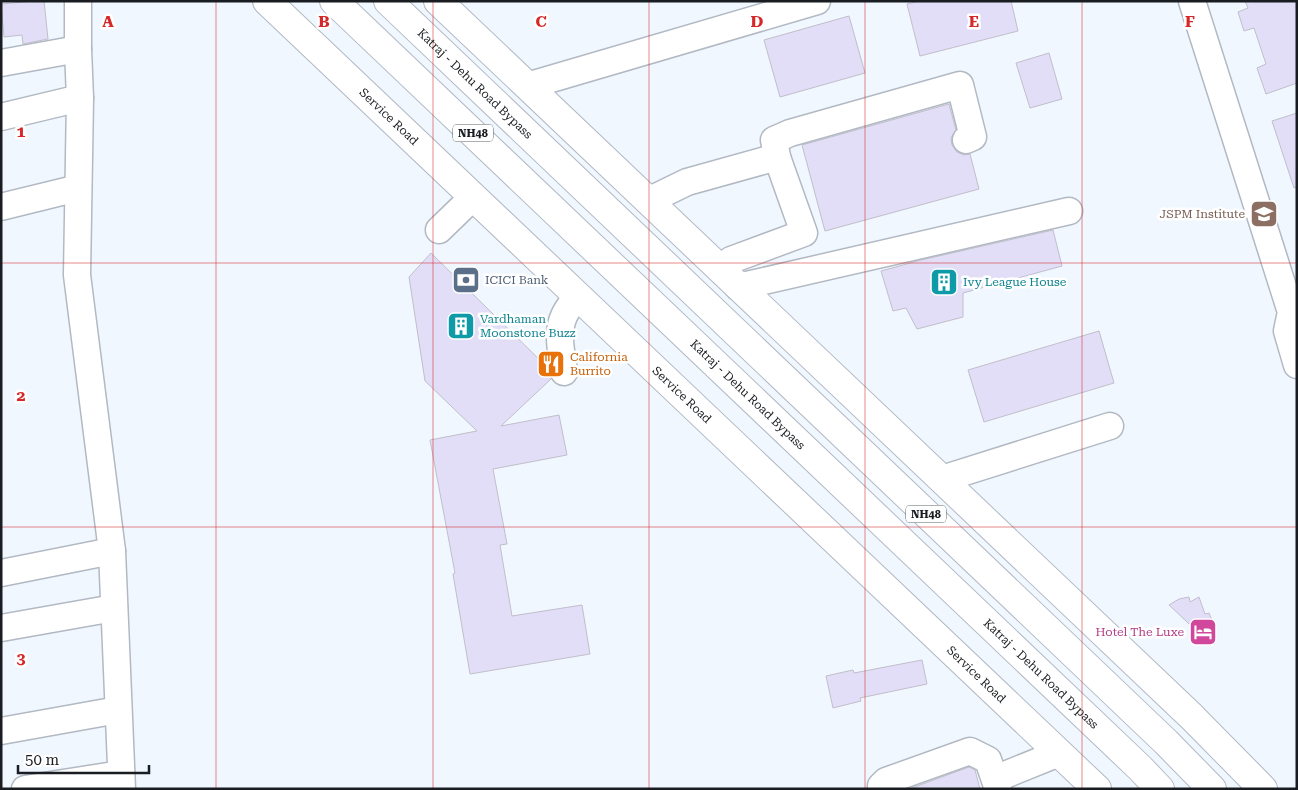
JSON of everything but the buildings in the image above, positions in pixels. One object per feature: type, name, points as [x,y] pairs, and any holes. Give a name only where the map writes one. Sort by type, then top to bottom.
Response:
[{"type":"main road","name":"Service Road","points":[[267,1],[1097,789]]},
{"type":"main road","name":"Katraj - Dehu Road Bypass","points":[[334,1],[1160,789]]},
{"type":"main road","name":"Katraj - Dehu Road Bypass","points":[[388,1],[1166,742],[1212,789]]},
{"type":"main road","points":[[438,1],[1192,716],[1264,789]]},
{"type":"street","points":[[25,789],[121,781],[112,551],[77,274],[80,98],[78,1]]},
{"type":"street","points":[[527,86],[817,1]]},
{"type":"street","points":[[1192,1],[1293,304],[1287,331],[1297,365]]},
{"type":"street","points":[[1,63],[78,49]]},
{"type":"street","points":[[966,140],[973,137],[960,85],[790,133],[774,140],[777,157],[804,233],[731,260],[731,280],[1069,211]]},
{"type":"street","points":[[1,117],[80,98]]},
{"type":"street","points":[[648,201],[688,182],[777,157]]},
{"type":"street","points":[[1,207],[78,188]]},
{"type":"street","points":[[440,230],[473,197]]},
{"type":"street","points":[[564,372],[560,326],[577,296]]},
{"type":"street","points":[[942,479],[1110,426]]},
{"type":"street","points":[[1,574],[112,551]]},
{"type":"street","points":[[1,628],[114,608]]},
{"type":"street","points":[[1,730],[118,710]]},
{"type":"street","points":[[881,789],[881,786],[886,781],[970,751],[988,760],[997,784],[1059,753]]},
{"type":"place","name":"JSPM Institute","points":[[1264,214]]},
{"type":"place","name":"ICICI Bank","points":[[466,280]]},
{"type":"place","name":"Ivy League House","points":[[944,282]]},
{"type":"place","name":"Vardhaman Moonstone Buzz","points":[[461,326]]},
{"type":"place","name":"California Burrito","points":[[551,364]]},
{"type":"place","name":"Hotel The Luxe","points":[[1203,632]]}]
